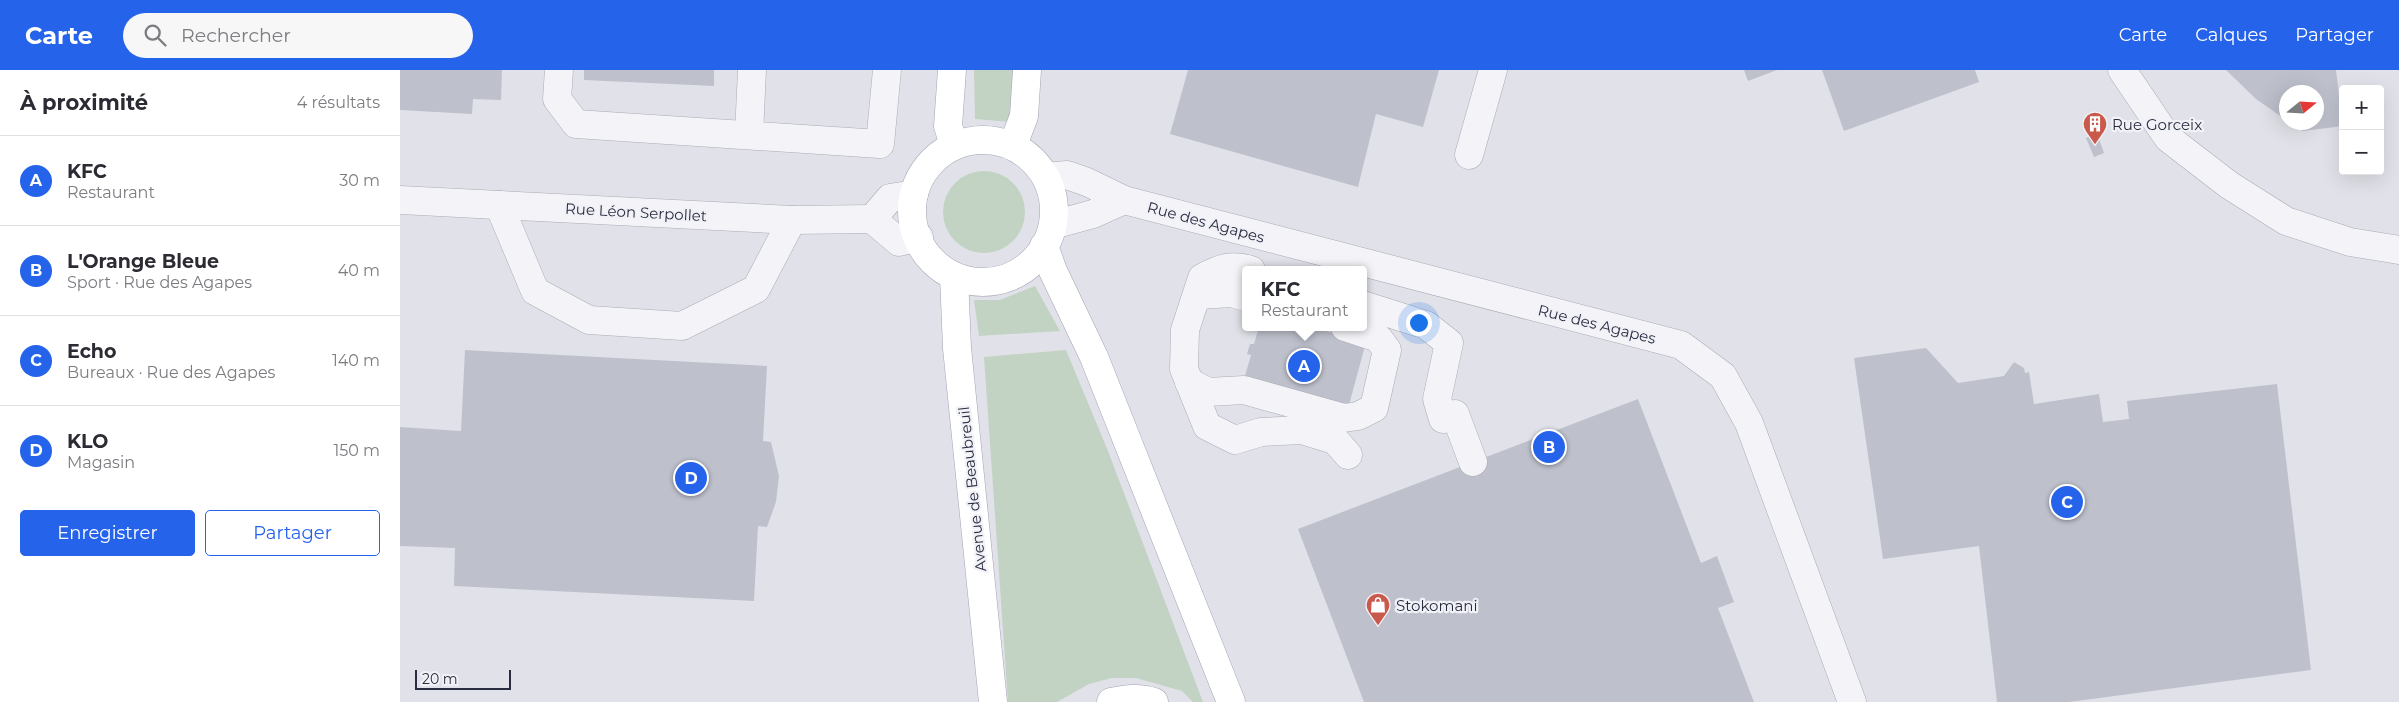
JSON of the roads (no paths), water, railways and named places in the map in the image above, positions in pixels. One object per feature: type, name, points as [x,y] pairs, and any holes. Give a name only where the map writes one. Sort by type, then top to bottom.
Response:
[{"type":"main road","points":[[952,70],[948,126],[954,145]]},
{"type":"main road","points":[[1013,146],[1024,116],[1027,70]]},
{"type":"main road","points":[[1049,235],[1035,260],[1024,270],[1001,280],[979,282],[954,276],[941,268],[924,251],[912,219],[914,194],[924,171],[934,158],[954,145],[989,139],[1013,146],[1031,157],[1046,177],[1054,200],[1049,235],[1053,270],[1094,357],[1231,702]]},
{"type":"main road","name":"Avenue de Beaubreuil","points":[[954,276],[958,348],[993,702]]},
{"type":"main road","points":[[1189,599],[1222,702]]},
{"type":"main road","points":[[1111,702],[1135,699],[1154,702]]},
{"type":"street","points":[[559,70],[557,99],[576,124],[880,144],[887,70]]},
{"type":"street","points":[[749,134],[752,70]]},
{"type":"street","points":[[1469,155],[1493,70]]},
{"type":"street","points":[[2122,70],[2168,138],[2229,185],[2286,221],[2350,242],[2399,250]]},
{"type":"street","name":"Rue des Agapes","points":[[1046,177],[1066,175],[1087,182],[1124,200],[1681,345],[1723,376],[1749,423],[1852,702]]},
{"type":"street","points":[[914,194],[890,198],[872,219],[899,242],[919,237]]},
{"type":"street","name":"Rue Léon Serpollet","points":[[400,200],[792,220],[872,219]]},
{"type":"street","points":[[1049,235],[1124,200]]},
{"type":"street","points":[[499,205],[535,291],[589,320],[682,326],[756,289],[792,220]]},
{"type":"street","points":[[1242,267],[1221,268],[1202,278],[1185,330],[1184,369],[1207,426],[1235,440],[1261,432],[1302,430],[1335,440],[1348,455]]},
{"type":"street","points":[[1198,295],[1232,292],[1242,296]]},
{"type":"street","points":[[1367,306],[1426,325],[1449,343],[1437,399],[1473,462]]},
{"type":"street","points":[[1189,382],[1208,392],[1244,390],[1344,418],[1358,416],[1374,408],[1387,350],[1378,338],[1356,331]]},
{"type":"place","name":"Rue Gorceix","points":[[2095,145]]},
{"type":"place","name":"KFC","points":[[1304,366]]},
{"type":"place","name":"L'Orange Bleue","points":[[1549,447]]},
{"type":"place","name":"KLO","points":[[691,478]]},
{"type":"place","name":"Echo","points":[[2067,502]]},
{"type":"place","name":"Stokomani","points":[[1378,626]]}]
